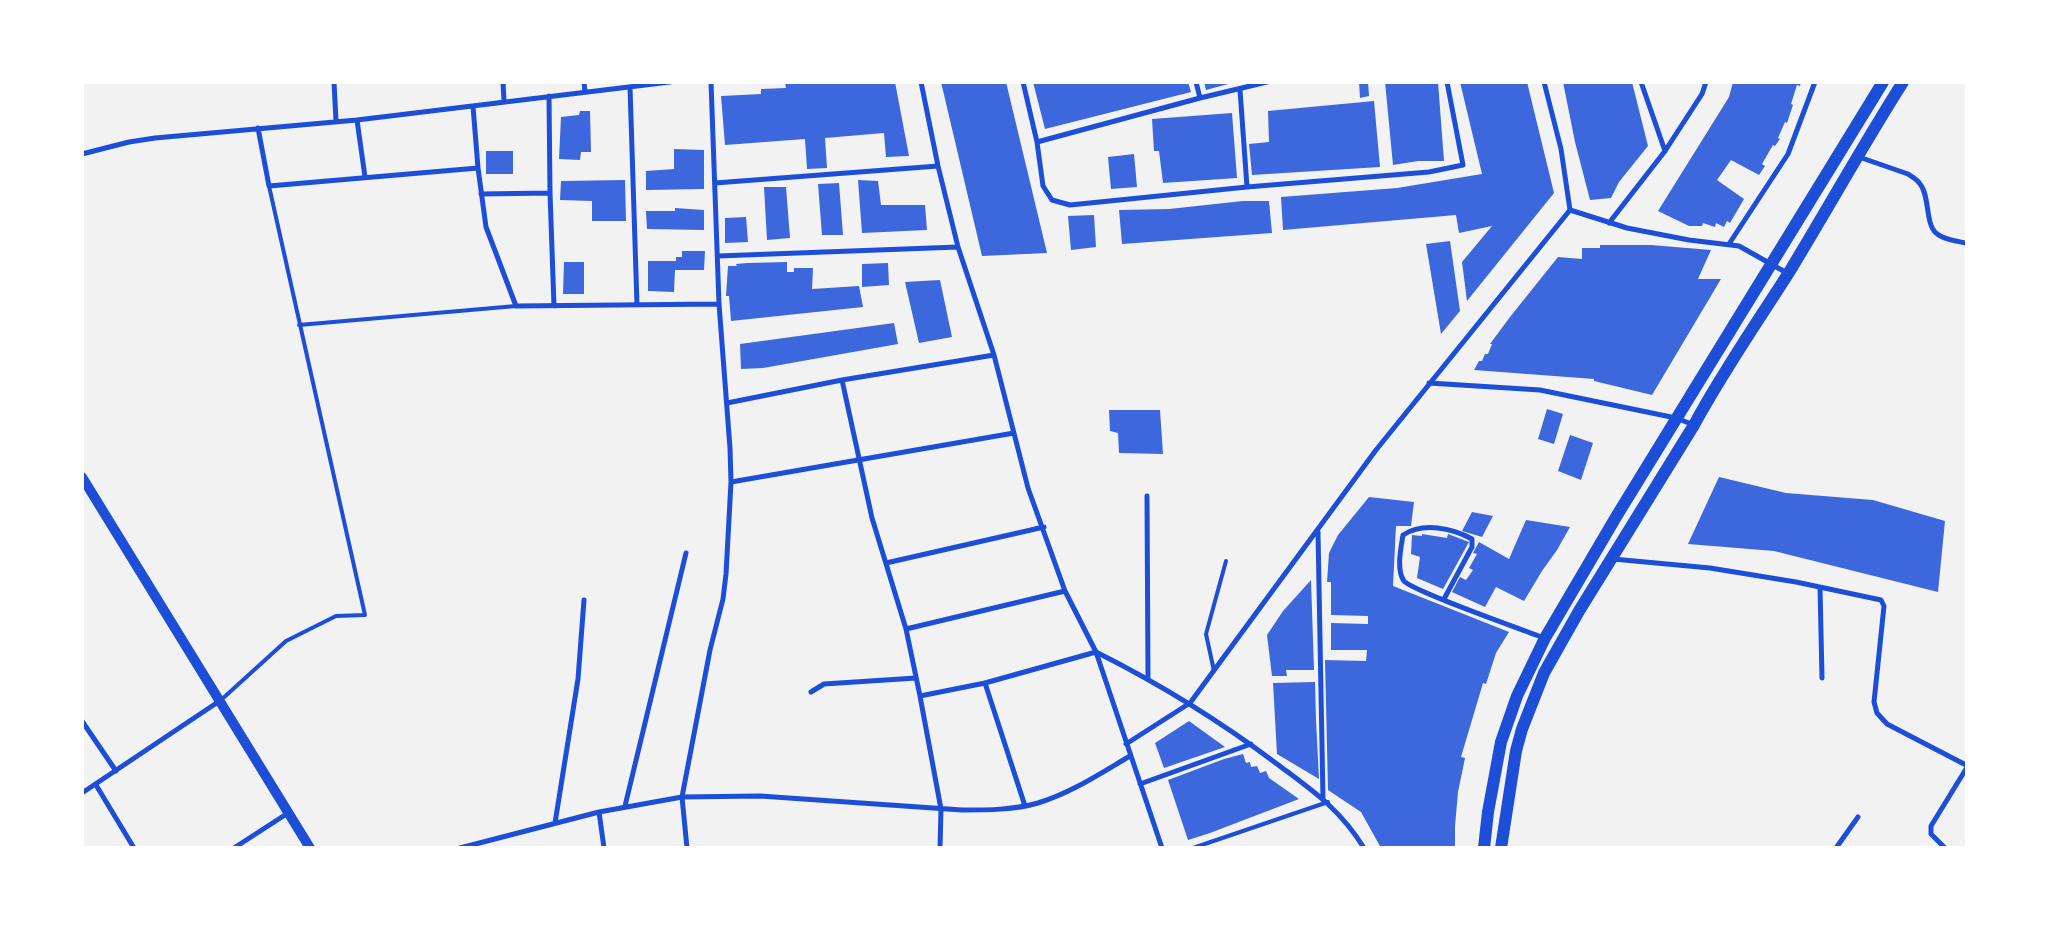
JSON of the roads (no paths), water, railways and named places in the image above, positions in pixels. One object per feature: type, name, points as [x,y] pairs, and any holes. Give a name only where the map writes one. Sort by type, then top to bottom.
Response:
[{"type":"main road","points":[[1484,848],[1488,812],[1501,742],[1517,696],[1545,638],[1676,418],[1883,82]]},
{"type":"main road","points":[[1501,848],[1516,751],[1533,699],[1558,645],[1694,425],[1710,395],[1788,273],[1856,156],[1903,82]]},
{"type":"main road","points":[[84,482],[221,700],[310,848]]},
{"type":"street","points":[[334,82],[336,121]]},
{"type":"street","points":[[503,82],[504,101]]},
{"type":"street","points":[[584,82],[585,92]]},
{"type":"street","points":[[82,154],[120,144],[155,138],[358,120],[670,82]]},
{"type":"street","points":[[687,848],[682,797],[710,650],[723,599],[731,482],[719,304],[711,82]]},
{"type":"street","points":[[921,82],[938,166],[958,247],[994,355],[1028,488],[1044,527],[1065,591],[1096,652],[1162,848]]},
{"type":"street","points":[[1023,82],[1037,142],[1043,186],[1052,200],[1070,205],[1247,187],[1429,172],[1463,165],[1447,82]]},
{"type":"street","points":[[1196,82],[1200,98]]},
{"type":"street","points":[[1037,142],[1200,98],[1268,82]]},
{"type":"street","points":[[1126,744],[1190,703],[1376,450],[1570,210],[1561,149],[1544,82]]},
{"type":"street","points":[[1641,82],[1666,151]]},
{"type":"street","points":[[1609,223],[1666,151],[1702,94],[1706,82]]},
{"type":"street","points":[[1729,244],[1788,154],[1816,82]]},
{"type":"street","points":[[630,87],[637,305]]},
{"type":"street","points":[[1240,90],[1247,187]]},
{"type":"street","points":[[549,96],[554,306]]},
{"type":"street","points":[[473,106],[478,168],[486,227],[516,306],[719,304]]},
{"type":"street","points":[[358,120],[365,177]]},
{"type":"street","points":[[258,128],[269,186],[478,168]]},
{"type":"street","points":[[1856,156],[1915,178],[1923,188],[1932,227],[1936,233],[1966,244]]},
{"type":"street","points":[[715,183],[938,166]]},
{"type":"street","points":[[481,194],[550,193]]},
{"type":"street","points":[[1570,210],[1609,223],[1689,240],[1739,246],[1788,273]]},
{"type":"street","points":[[718,256],[958,247]]},
{"type":"street","points":[[727,403],[842,380],[994,355]]},
{"type":"street","points":[[842,380],[872,518],[906,629],[941,809],[940,848]]},
{"type":"street","points":[[1429,383],[1540,390],[1676,418],[1694,425]]},
{"type":"street","points":[[731,482],[1014,433]]},
{"type":"street","points":[[1147,496],[1148,678]]},
{"type":"street","points":[[886,562],[1044,527]]},
{"type":"street","points":[[1444,599],[1472,547],[1472,538],[1459,532],[1437,528],[1412,529],[1403,535],[1400,572],[1404,582],[1413,587],[1444,599],[1545,638]]},
{"type":"street","points":[[1318,531],[1326,800]]},
{"type":"street","points":[[625,806],[686,553]]},
{"type":"street","points":[[1610,559],[1710,568],[1820,586],[1878,599],[1884,603],[1874,702],[1877,713],[1887,724],[1966,767],[1931,826],[1932,834],[1945,848]]},
{"type":"street","points":[[1820,586],[1822,678]]},
{"type":"street","points":[[906,629],[1065,591]]},
{"type":"street","points":[[555,822],[578,679],[584,600]]},
{"type":"street","points":[[920,696],[985,683],[1096,652],[1148,678],[1190,703],[1250,744],[1326,800],[1343,817],[1364,848]]},
{"type":"street","points":[[811,692],[824,684],[916,678]]},
{"type":"street","points":[[985,683],[1025,806]]},
{"type":"street","points":[[82,793],[221,700]]},
{"type":"street","points":[[82,721],[116,772]]},
{"type":"street","points":[[1140,784],[1250,744]]},
{"type":"street","points":[[460,848],[555,822],[625,806],[682,797],[760,796],[941,809],[983,810],[1025,806],[1063,793],[1130,756]]},
{"type":"street","points":[[96,785],[134,848]]},
{"type":"street","points":[[599,812],[604,848]]},
{"type":"street","points":[[234,848],[288,813]]},
{"type":"street","points":[[1836,848],[1858,817]]},
{"type":"lane","points":[[221,700],[286,641],[336,616],[365,614],[269,186]]},
{"type":"lane","points":[[299,325],[516,306]]},
{"type":"lane","points":[[1214,671],[1206,634],[1226,561]]},
{"type":"lane","points":[[1193,848],[1326,800]]}]
